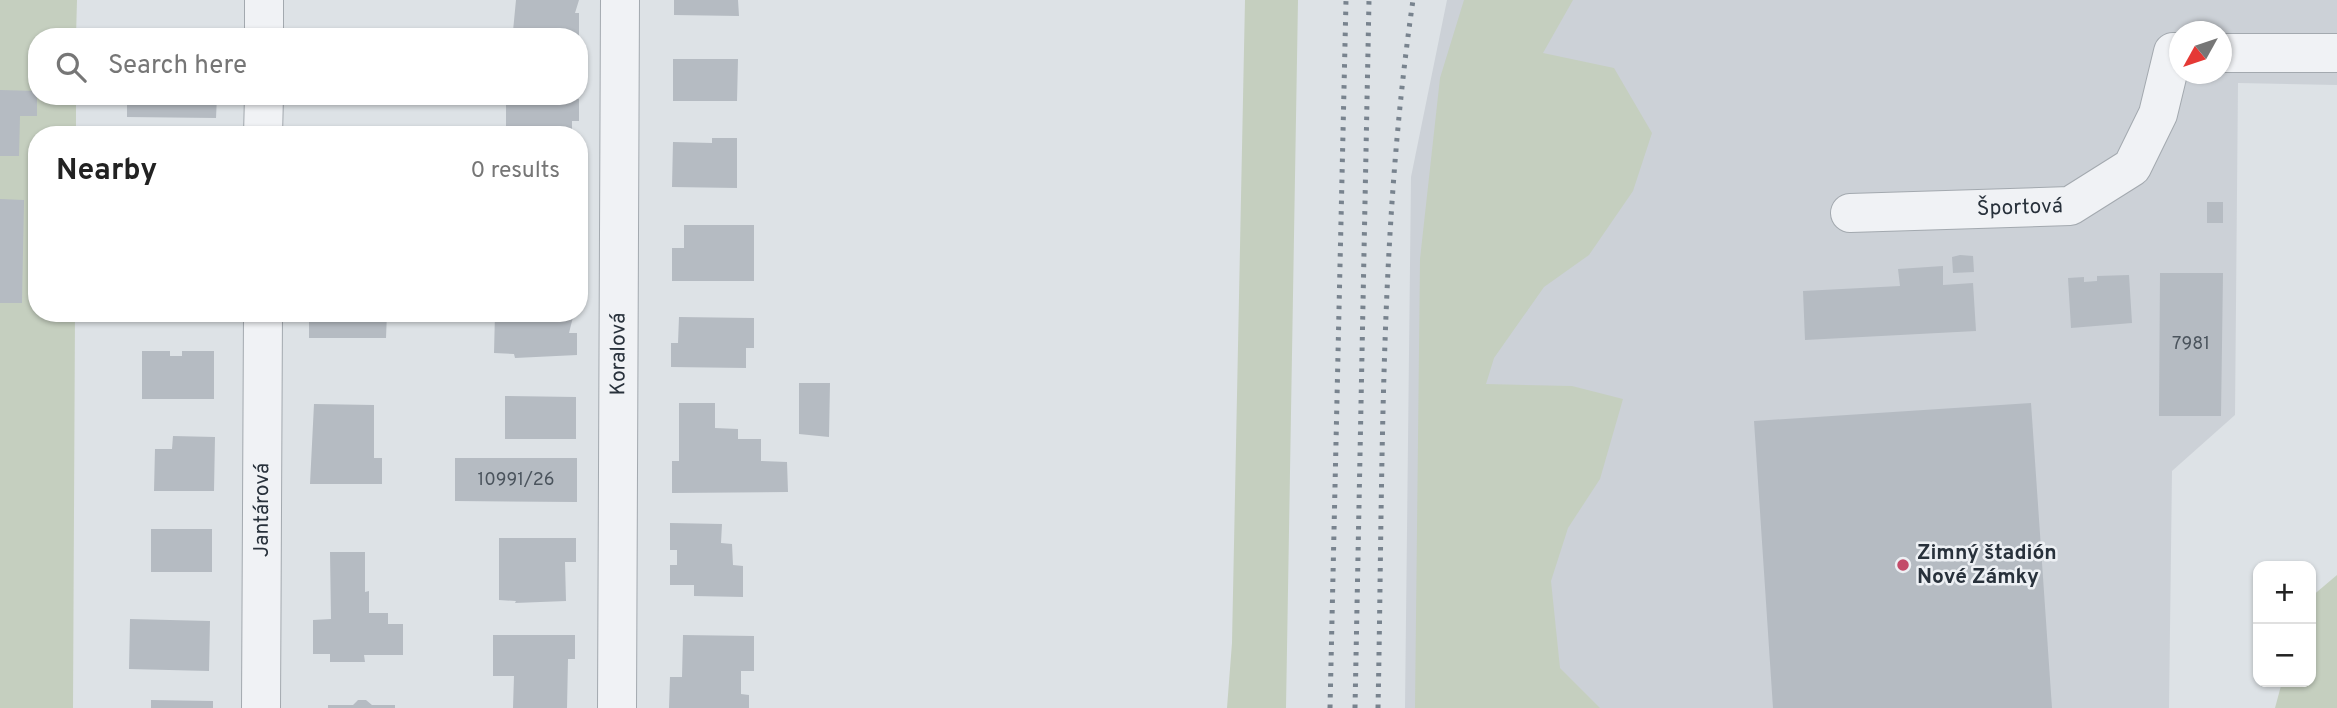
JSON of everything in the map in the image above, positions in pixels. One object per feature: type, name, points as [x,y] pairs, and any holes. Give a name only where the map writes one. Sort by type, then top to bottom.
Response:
[{"type":"street","points":[[264,0],[264,28]]},
{"type":"street","name":"Koralová","points":[[617,708],[620,0]]},
{"type":"street","points":[[2232,52],[2337,53]]},
{"type":"street","name":"Športová","points":[[1850,214],[2070,206],[2132,167],[2158,114],[2169,69]]},
{"type":"street","points":[[264,105],[264,126]]},
{"type":"street","name":"Jantárová","points":[[261,708],[263,322]]},
{"type":"shaded area","points":[[1447,0],[2337,0],[2337,85],[2238,83],[2235,415],[2172,471],[2169,708],[1405,708],[1411,177]]},
{"type":"green space","points":[[0,0],[77,0],[76,28],[28,28],[28,105],[76,105],[76,126],[28,126],[28,322],[75,322],[73,708],[0,708]]},
{"type":"green space","points":[[1245,0],[1298,0],[1286,708],[1227,708],[1232,643]]},
{"type":"green space","points":[[1464,0],[1573,0],[1543,53],[1614,68],[1652,133],[1633,191],[1589,255],[1544,287],[1494,358],[1486,384],[1572,386],[1623,399],[1600,479],[1568,528],[1551,581],[1560,668],[1600,708],[1415,708],[1420,259],[1440,78]]},
{"type":"green space","points":[[2337,575],[2337,708],[2275,708],[2281,687],[2316,687],[2316,593]]},
{"type":"building","points":[[516,0],[579,0],[575,13],[579,13],[579,28],[513,28]]},
{"type":"building","points":[[674,0],[738,0],[739,16],[674,15]]},
{"type":"building","points":[[673,59],[738,59],[737,101],[673,101]]},
{"type":"building","points":[[0,90],[28,91],[28,105],[37,105],[37,116],[20,116],[19,156],[0,156]]},
{"type":"building","points":[[127,105],[217,105],[216,118],[127,117]]},
{"type":"building","points":[[506,105],[579,105],[579,121],[572,121],[572,126],[506,126]]},
{"type":"building","points":[[712,138],[737,138],[737,188],[672,187],[673,142],[712,143]]},
{"type":"building","points":[[0,199],[24,200],[22,303],[0,303]]},
{"type":"building","points":[[2207,202],[2223,202],[2223,223],[2207,223]]},
{"type":"building","points":[[684,225],[754,225],[754,281],[672,281],[672,248],[684,248]]},
{"type":"building","points":[[1973,256],[1974,272],[1953,273],[1952,257]]},
{"type":"building","points":[[1943,266],[1943,285],[1973,283],[1976,331],[1805,340],[1803,291],[1900,286],[1898,269]]},
{"type":"building","points":[[2160,273],[2223,273],[2221,416],[2159,416]]},
{"type":"building","points":[[2129,275],[2132,323],[2071,328],[2068,278],[2084,277],[2084,282],[2097,281],[2097,276]]},
{"type":"building","points":[[679,317],[754,318],[754,348],[746,348],[746,368],[671,367],[671,343],[678,343]]},
{"type":"building","points":[[309,322],[387,322],[386,338],[309,338]]},
{"type":"building","points":[[495,322],[572,322],[569,333],[577,333],[577,355],[515,358],[514,354],[494,353]]},
{"type":"building","points":[[142,351],[170,351],[170,356],[182,356],[182,351],[214,351],[214,399],[142,399]]},
{"type":"building","points":[[799,383],[830,383],[829,437],[799,434]]},
{"type":"building","points":[[505,396],[576,397],[576,439],[505,439]]},
{"type":"building","points":[[679,403],[715,403],[715,428],[738,429],[738,439],[761,439],[761,461],[787,462],[788,492],[672,493],[672,461],[679,461]]},
{"type":"building","name":"Zimný štadión Nové Zámky","points":[[2031,403],[2052,708],[1773,708],[1754,421]]},
{"type":"building","points":[[314,404],[374,405],[374,458],[382,458],[382,484],[310,484]]},
{"type":"building","points":[[173,436],[215,437],[214,491],[154,491],[155,449],[172,449]]},
{"type":"building","points":[[455,458],[577,458],[577,502],[455,501]]},
{"type":"building","points":[[670,523],[722,524],[721,543],[732,544],[733,565],[743,566],[743,597],[694,596],[694,585],[670,585],[670,565],[677,565],[677,550],[670,550]]},
{"type":"building","points":[[151,529],[212,529],[212,572],[151,572]]},
{"type":"building","points":[[499,538],[576,538],[576,562],[565,562],[566,601],[515,603],[516,601],[499,600]]},
{"type":"building","points":[[330,552],[365,552],[365,592],[369,591],[369,613],[388,613],[388,624],[403,624],[403,655],[364,655],[365,662],[330,662],[330,654],[313,654],[313,620],[331,619]]},
{"type":"building","points":[[130,619],[210,621],[209,671],[129,669]]},
{"type":"building","points":[[493,635],[575,635],[575,659],[568,659],[567,708],[513,708],[514,676],[493,676]]},
{"type":"building","points":[[683,635],[754,636],[754,671],[741,671],[741,694],[749,695],[749,708],[669,708],[670,677],[682,677]]},
{"type":"building","points":[[151,700],[213,701],[213,708],[151,708]]},
{"type":"building","points":[[358,700],[366,700],[372,705],[395,705],[395,708],[328,708],[328,705],[353,705]]},
{"type":"railway","points":[[1330,708],[1346,0]]},
{"type":"railway","points":[[1355,708],[1369,0]]},
{"type":"railway","points":[[1378,708],[1388,265],[1402,88],[1413,0]]},
{"type":"place","name":"Zimný štadión Nové Zámky","points":[[1903,565]]}]
